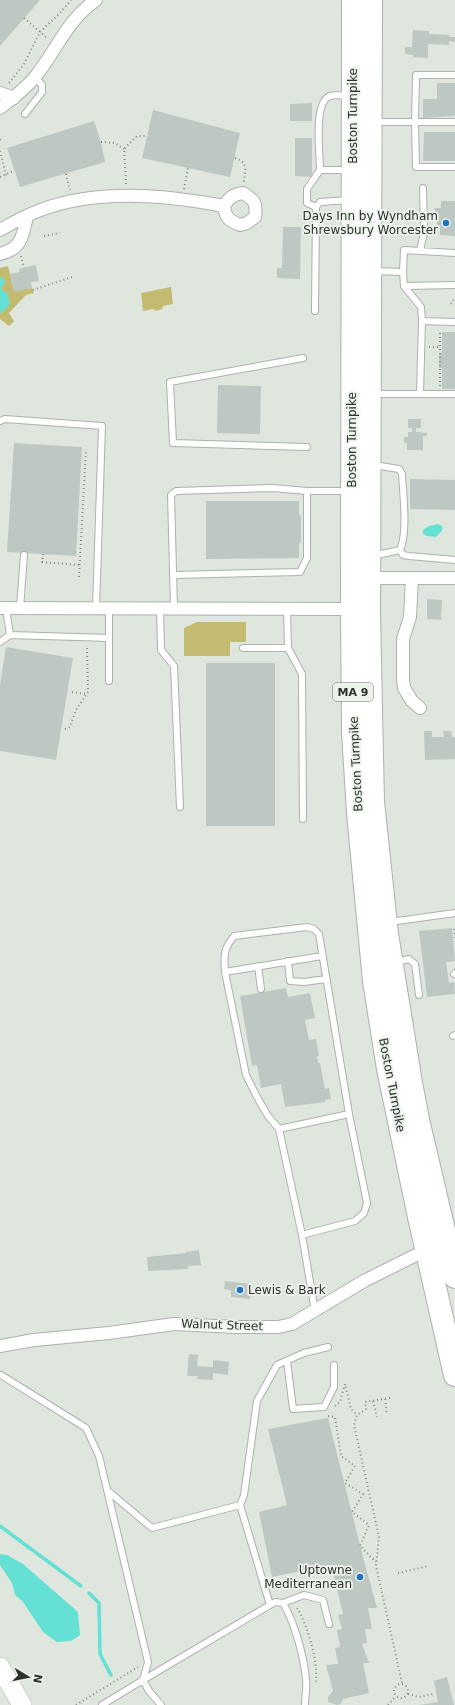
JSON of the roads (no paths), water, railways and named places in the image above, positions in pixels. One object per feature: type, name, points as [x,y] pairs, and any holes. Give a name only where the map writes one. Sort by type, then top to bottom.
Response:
[{"type":"highway","name":"Boston Turnpike","points":[[356,1],[353,170],[352,491],[353,732],[356,779],[374,981],[388,1069],[426,1250],[455,1375]]},
{"type":"highway","name":"Boston Turnpike","points":[[356,1],[370,122],[369,578],[373,802],[391,962],[419,1124],[451,1238],[455,1277]]},
{"type":"main road","points":[[0,1667],[22,1705]]},
{"type":"street","points":[[0,108],[14,98],[35,77],[83,4],[96,0]]},
{"type":"street","points":[[1,93],[14,98]]},
{"type":"street","points":[[243,193],[251,198],[257,207],[255,217],[247,223],[240,225],[231,222],[227,218],[224,206],[228,199],[236,194],[243,193]]},
{"type":"street","points":[[1,226],[38,211],[73,201],[101,197],[182,200],[224,206]]},
{"type":"street","points":[[0,254],[16,248],[19,244],[23,237],[27,216]]},
{"type":"street","points":[[369,578],[455,578]]},
{"type":"street","points":[[412,578],[410,617],[403,639],[403,679],[404,688],[412,702],[420,708]]},
{"type":"street","points":[[3,608],[352,609]]},
{"type":"street","name":"Walnut Street","points":[[0,1346],[34,1340],[109,1333],[174,1324],[278,1327],[292,1324],[377,1274],[426,1250]]},
{"type":"lane","points":[[455,75],[416,74],[415,122],[416,167],[455,167]]},
{"type":"lane","points":[[25,114],[42,92],[42,85],[35,77]]},
{"type":"lane","points":[[316,207],[307,203],[307,189],[320,170],[319,112],[323,102],[330,96],[354,96]]},
{"type":"lane","points":[[370,122],[455,122]]},
{"type":"lane","points":[[320,170],[353,170]]},
{"type":"lane","points":[[420,251],[424,232],[423,188]]},
{"type":"lane","points":[[315,311],[316,207],[320,202],[353,200]]},
{"type":"lane","points":[[420,394],[421,307],[404,286],[404,250],[455,252]]},
{"type":"lane","points":[[369,271],[403,272]]},
{"type":"lane","points":[[404,286],[455,285]]},
{"type":"lane","points":[[422,321],[455,322]]},
{"type":"lane","points":[[303,358],[170,382],[173,442],[307,446]]},
{"type":"lane","points":[[369,394],[455,394]]},
{"type":"lane","points":[[0,421],[5,419],[102,426],[96,608]]},
{"type":"lane","points":[[369,556],[400,550],[404,543],[402,474],[399,469],[370,464]]},
{"type":"lane","points":[[174,608],[171,495],[176,491],[273,488],[307,491],[352,491]]},
{"type":"lane","points":[[173,575],[300,572],[307,558],[307,491]]},
{"type":"lane","points":[[400,550],[403,555],[455,560]]},
{"type":"lane","points":[[20,608],[24,555]]},
{"type":"lane","points":[[3,608],[10,635]]},
{"type":"lane","points":[[109,608],[109,681]]},
{"type":"lane","points":[[160,608],[161,650],[174,666],[180,807]]},
{"type":"lane","points":[[287,609],[288,648],[302,674],[303,819]]},
{"type":"lane","points":[[0,642],[10,635],[109,638]]},
{"type":"lane","points":[[243,648],[288,648]]},
{"type":"lane","points":[[386,923],[455,913]]},
{"type":"lane","points":[[302,1235],[355,1221],[364,1213],[367,1203],[349,1114],[319,934],[314,929],[307,926],[234,936],[227,945],[224,955],[225,972],[246,1075],[256,1097],[268,1116],[279,1129],[302,1235],[315,1311]]},
{"type":"lane","points":[[225,972],[322,956]]},
{"type":"lane","points":[[391,962],[410,959],[415,964],[419,995]]},
{"type":"lane","points":[[288,961],[290,981],[304,982],[326,979]]},
{"type":"lane","points":[[258,966],[261,989]]},
{"type":"lane","points":[[279,1129],[349,1114]]},
{"type":"lane","points":[[270,1606],[240,1505],[244,1495],[249,1466],[257,1401],[277,1365],[304,1353],[328,1347]]},
{"type":"lane","points":[[287,1360],[293,1409],[324,1407],[334,1387],[334,1365]]},
{"type":"lane","points":[[1,1375],[86,1428],[99,1456],[148,1662],[143,1680],[161,1705]]},
{"type":"lane","points":[[108,1491],[152,1528],[240,1505]]},
{"type":"lane","points":[[102,1705],[276,1602],[283,1603],[304,1595],[322,1600],[329,1624]]},
{"type":"lane","points":[[283,1603],[290,1614],[295,1628],[307,1681],[305,1705]]},
{"type":"water","points":[[0,277],[5,279],[4,285],[1,287],[2,290],[7,293],[10,304],[2,313],[0,311]]},
{"type":"water","points":[[438,524],[442,526],[442,529],[436,537],[423,534],[423,530],[429,526]]},
{"type":"water","points":[[0,1554],[7,1555],[23,1564],[78,1612],[80,1635],[71,1641],[57,1642],[43,1632],[23,1602],[15,1595],[12,1583],[0,1565]]},
{"type":"waterway","points":[[0,1526],[81,1586]]},
{"type":"waterway","points":[[89,1593],[99,1603],[100,1654],[111,1675]]},
{"type":"place","name":"Days Inn by Wyndham Shrewsbury Worcester","points":[[446,223]]},
{"type":"place","name":"Lewis & Bark","points":[[240,1290]]},
{"type":"place","name":"Uptowne Mediterranean","points":[[360,1577]]}]
